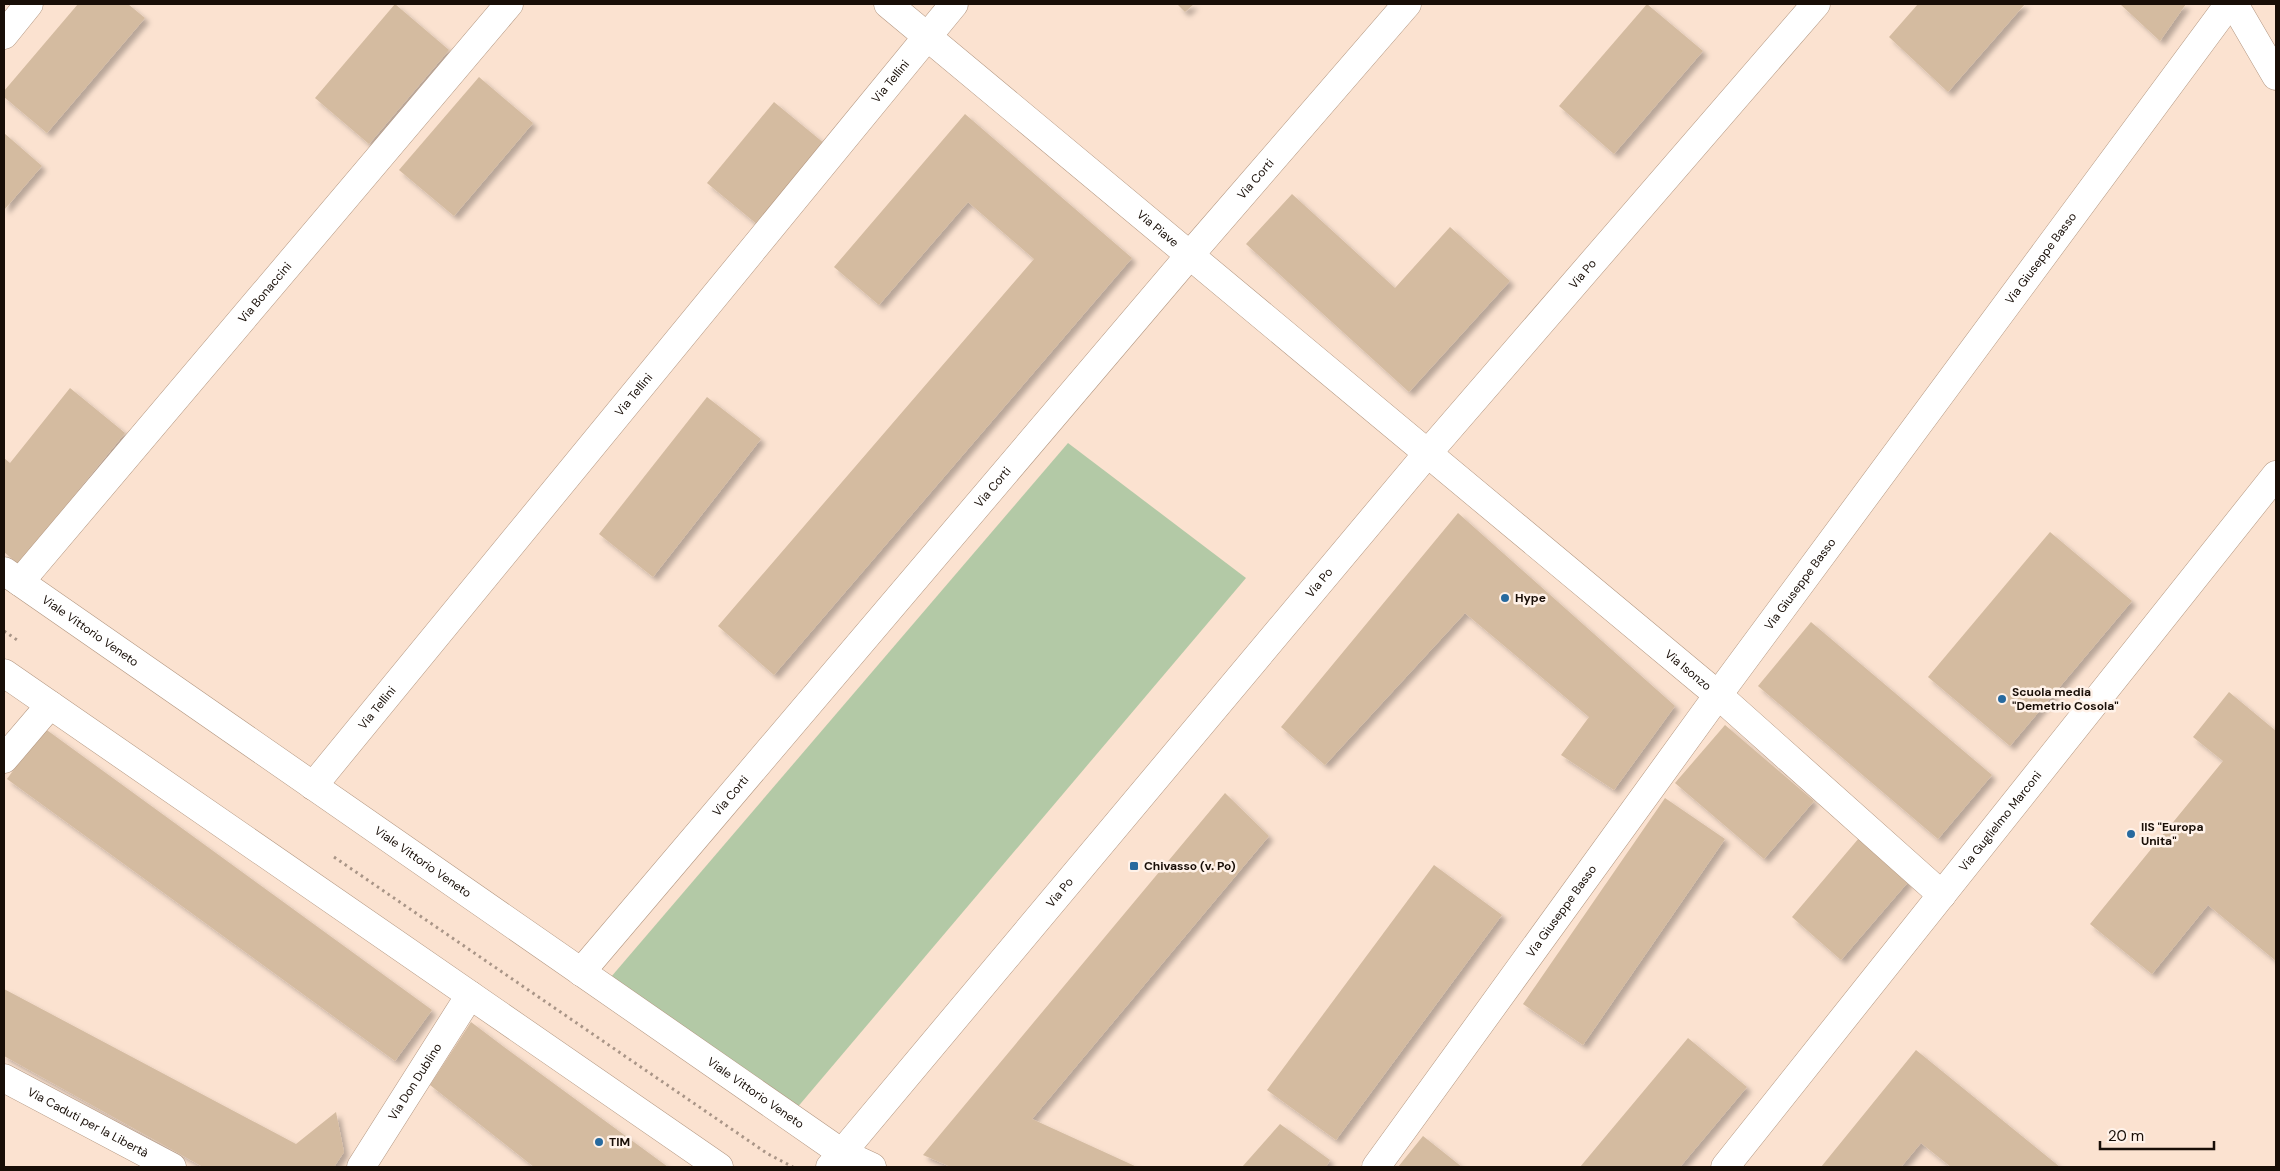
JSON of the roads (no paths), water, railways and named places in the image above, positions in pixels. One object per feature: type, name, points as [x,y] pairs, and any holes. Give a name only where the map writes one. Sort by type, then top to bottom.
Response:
[{"type":"street","points":[[4,35],[29,4]]},
{"type":"street","name":"Via Bonaccini","points":[[12,577],[509,4]]},
{"type":"street","name":"Via Piave","points":[[888,4],[1427,454]]},
{"type":"street","name":"Via Tellini","points":[[313,786],[954,4]]},
{"type":"street","name":"Via Corti","points":[[581,972],[1189,256],[1407,4]]},
{"type":"street","name":"Via Po","points":[[836,1160],[1427,454],[1816,4]]},
{"type":"street","name":"Via Giuseppe Basso","points":[[1376,1167],[1718,695],[2229,4]]},
{"type":"street","points":[[2234,4],[2276,76]]},
{"type":"street","name":"Via Isonzo","points":[[1427,454],[1718,695],[1942,895]]},
{"type":"street","name":"Via Guglielmo Marconi","points":[[1725,1167],[2276,475]]},
{"type":"street","name":"Viale Vittorio Veneto","points":[[12,577],[581,972],[836,1160],[872,1167]]},
{"type":"street","points":[[4,673],[719,1167]]},
{"type":"street","points":[[4,759],[50,705]]},
{"type":"street","name":"Via Don Dublino","points":[[360,1167],[470,995]]},
{"type":"street","name":"Via Caduti per la Libertà","points":[[4,1078],[172,1167]]},
{"type":"place","name":"Hype","points":[[1505,598]]},
{"type":"place","name":"Scuola media \"Demetrio Cosola\"","points":[[2002,699]]},
{"type":"place","name":"IIS \"Europa Unita\"","points":[[2131,834]]},
{"type":"place","name":"Chivasso (v. Po)","points":[[1134,866]]},
{"type":"place","name":"TIM","points":[[599,1142]]}]
